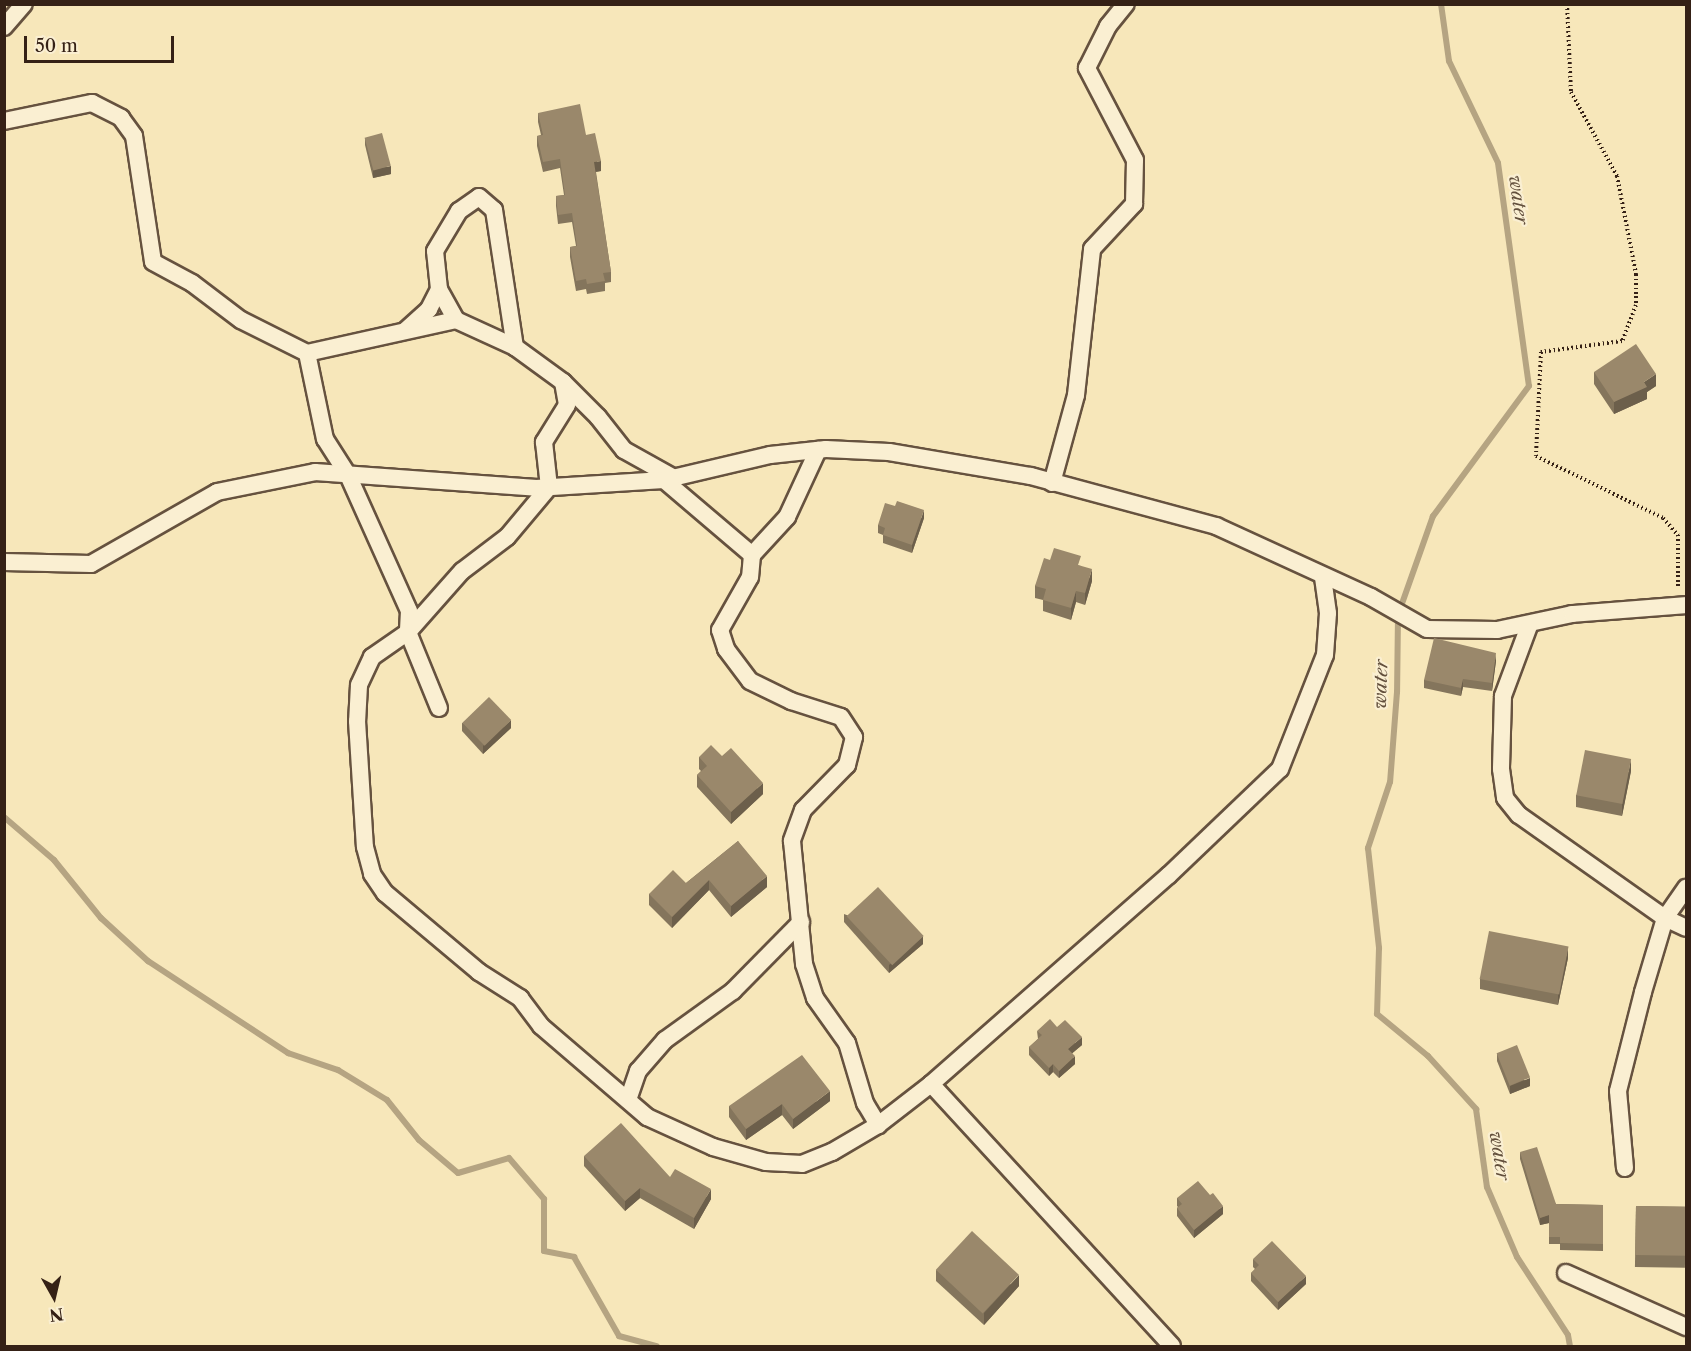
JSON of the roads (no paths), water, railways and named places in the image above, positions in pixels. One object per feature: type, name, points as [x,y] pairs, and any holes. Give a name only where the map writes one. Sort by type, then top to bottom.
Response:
[{"type":"street","points":[[4,27],[24,4]]},
{"type":"street","points":[[1052,483],[1076,395],[1092,249],[1134,204],[1135,160],[1087,68],[1108,26],[1126,4]]},
{"type":"street","points":[[4,121],[92,104],[121,118],[134,136],[153,262],[192,282],[241,320],[307,353],[456,320]]},
{"type":"street","points":[[515,347],[494,210],[479,197],[459,211],[435,251],[439,290],[456,320],[515,347],[563,382],[624,450],[669,479],[752,555]]},
{"type":"street","points":[[405,331],[429,309],[439,290]]},
{"type":"street","points":[[307,353],[325,439],[348,475],[409,611],[408,632],[439,708]]},
{"type":"street","points":[[563,382],[567,405],[544,442],[549,487],[507,537],[462,570],[408,632],[372,657],[359,686],[357,721],[365,847],[372,874],[385,893],[479,972],[520,998],[541,1026],[647,1117],[713,1148],[766,1162],[802,1164],[832,1152],[878,1125],[932,1084],[1169,875],[1280,769],[1325,655],[1328,613],[1323,577]]},
{"type":"street","points":[[818,450],[787,517],[752,555],[750,577],[720,630],[726,649],[750,681],[791,701],[841,717],[854,737],[847,765],[803,810],[792,841],[804,963],[815,998],[848,1044],[865,1103],[878,1125]]},
{"type":"street","points":[[4,562],[91,564],[217,492],[315,472],[549,487],[669,479],[770,455],[818,450],[922,457],[1052,483],[1216,526],[1323,577],[1371,597],[1427,629],[1497,630],[1529,626],[1549,617],[1572,614],[1682,606]]},
{"type":"street","points":[[1529,626],[1503,696],[1501,769],[1505,798],[1519,815],[1665,918],[1686,928]]},
{"type":"street","points":[[1625,1168],[1618,1091],[1665,918],[1686,888]]},
{"type":"street","points":[[627,1100],[638,1071],[665,1040],[733,991],[801,922]]},
{"type":"street","points":[[932,1084],[1096,1268],[1172,1347]]},
{"type":"street","points":[[1566,1273],[1686,1327]]},
{"type":"waterway","name":"water","points":[[1441,4],[1449,61],[1498,163],[1529,386],[1433,516],[1398,615],[1397,692],[1390,782],[1368,848],[1379,948],[1377,1014],[1428,1056],[1476,1109],[1487,1187],[1517,1257],[1568,1335],[1570,1346]]},
{"type":"waterway","points":[[4,817],[54,860],[101,918],[148,961],[288,1053],[338,1070],[387,1100],[419,1140],[458,1173],[509,1158],[544,1199],[544,1251],[574,1257],[619,1336],[657,1346]]}]
